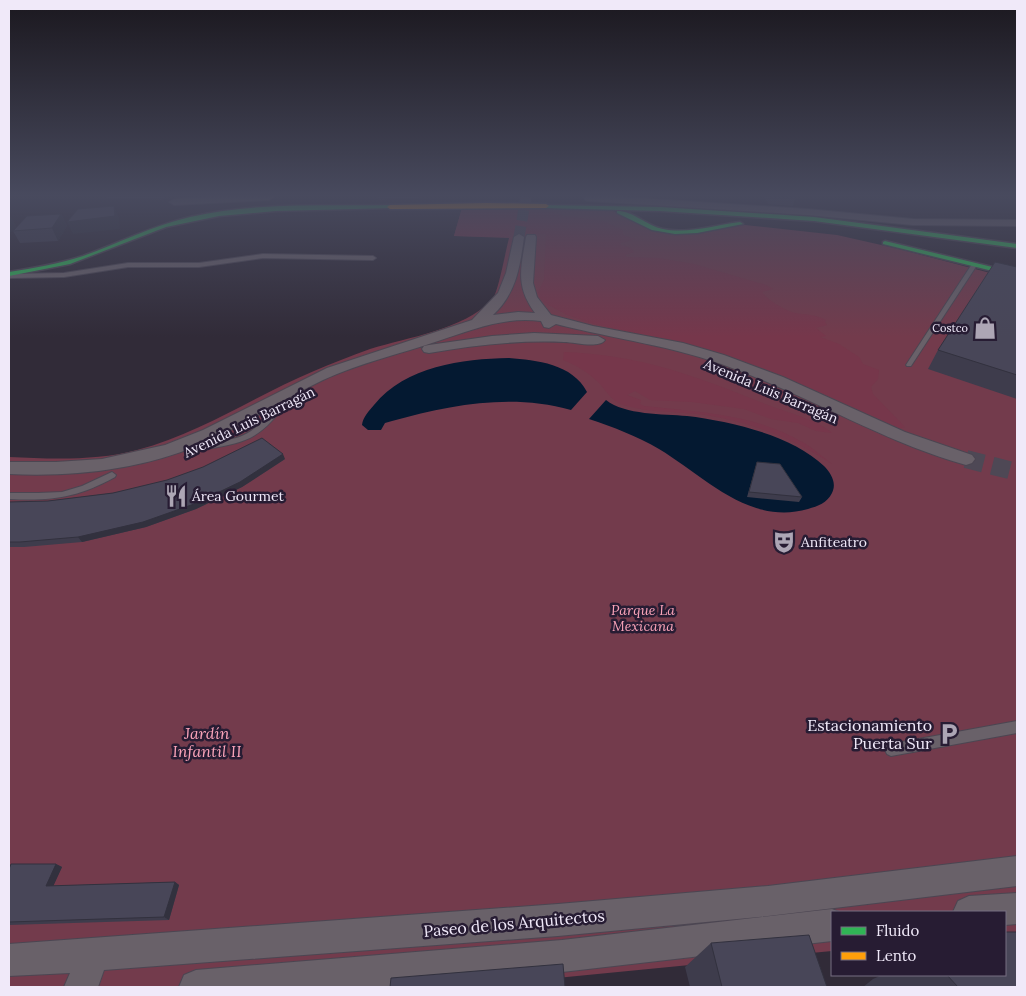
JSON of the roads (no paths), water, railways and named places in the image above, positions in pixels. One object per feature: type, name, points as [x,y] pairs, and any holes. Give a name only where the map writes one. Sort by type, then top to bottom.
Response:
[{"type":"street","points":[[9,275],[42,270],[77,260],[119,243]]},
{"type":"street","name":"Avenida Luis Barragán","points":[[476,322],[498,304],[507,290],[523,243]]},
{"type":"street","name":"Avenida Luis Barragán","points":[[525,243],[528,288],[545,317]]},
{"type":"street","points":[[885,243],[1017,275]]},
{"type":"street","points":[[908,243],[1017,263]]},
{"type":"street","points":[[998,243],[1017,246]]},
{"type":"street","points":[[974,264],[973,261],[975,260],[994,259]]},
{"type":"street","name":"Avenida Luis Barragán","points":[[9,468],[123,469],[194,440],[330,371],[420,343],[476,322],[514,316],[545,317],[594,330],[670,344],[712,356],[770,378],[966,463],[900,446],[755,381],[692,359],[609,341],[540,337],[485,340],[423,351],[373,365],[327,384],[206,446],[171,460],[123,469],[58,480],[9,480]]},
{"type":"street","points":[[540,337],[549,327],[545,317]]},
{"type":"street","points":[[476,322],[475,332],[485,340]]},
{"type":"street","name":"Paseo de los Arquitectos","points":[[196,987],[562,956],[1017,871]]},
{"type":"street","points":[[981,911],[1017,908]]},
{"type":"street","name":"Paseo de los Arquitectos","points":[[9,960],[558,920],[773,916],[831,925]]},
{"type":"street","points":[[82,987],[94,955]]},
{"type":"lane","points":[[9,275],[64,274],[128,265],[199,264],[263,256],[373,258]]},
{"type":"lane","points":[[909,365],[974,264]]},
{"type":"lane","points":[[9,496],[59,496],[72,494],[85,490],[123,469]]},
{"type":"lane","points":[[891,750],[1017,727]]},
{"type":"water","points":[[509,358],[542,362],[563,369],[573,375],[587,392],[571,410],[526,402],[481,403],[436,410],[392,421],[385,423],[381,430],[368,430],[362,425],[368,412],[387,392],[402,381],[418,373],[454,363]]},
{"type":"water","points":[[606,400],[623,409],[722,422],[759,431],[778,438],[811,455],[824,466],[832,478],[834,486],[832,493],[825,502],[819,505],[808,509],[787,512],[766,511],[747,505],[728,496],[651,444],[589,419]]},
{"type":"tunnel","points":[[966,459],[1017,472]]},
{"type":"place","name":"Costco","points":[[985,328]]},
{"type":"place","name":"Área Gourmet","points":[[176,496]]},
{"type":"place","name":"Anfiteatro","points":[[784,542]]},
{"type":"place","name":"Estacionamiento Puerta Sur","points":[[949,734]]},
{"type":"park label","name":"Parque La Mexicana","points":[[643,618]]},
{"type":"park label","name":"Jardín Infantil II","points":[[207,742]]}]
